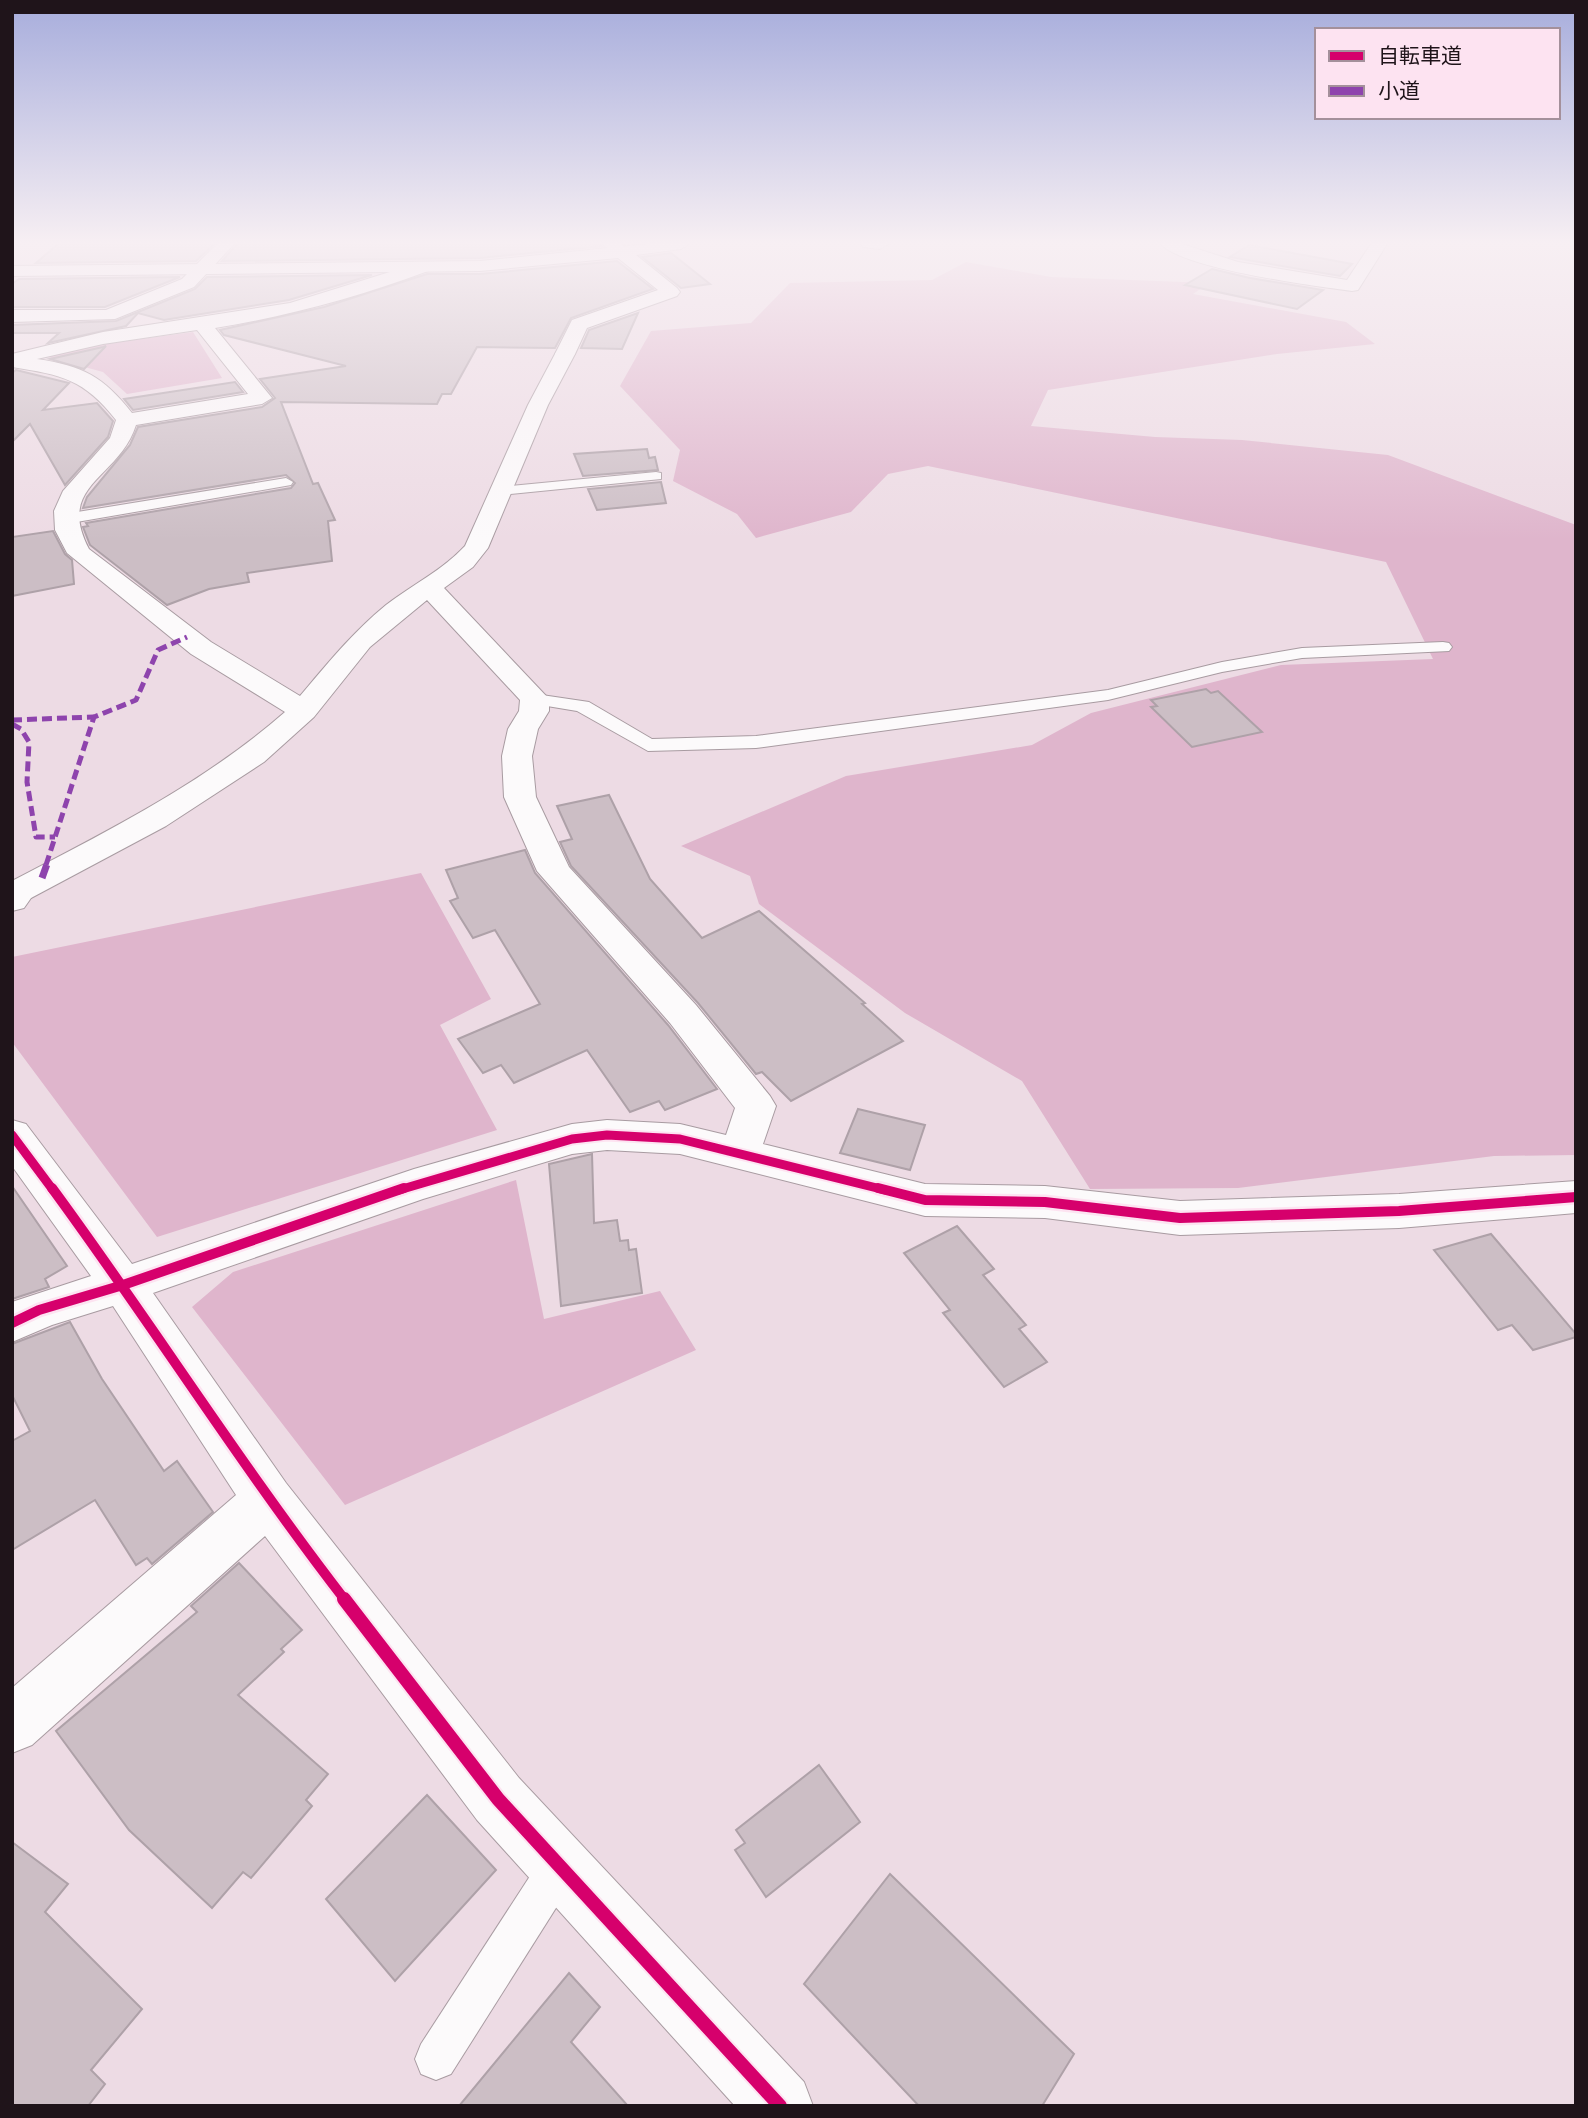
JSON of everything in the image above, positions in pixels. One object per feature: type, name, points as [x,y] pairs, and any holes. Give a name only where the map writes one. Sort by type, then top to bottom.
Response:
[{"type":"street","points":[[12,361],[64,343]]},
{"type":"street","points":[[127,420],[262,398],[217,343]]},
{"type":"street","points":[[15,894],[206,788],[253,756],[304,711],[360,641],[398,609],[464,562],[476,548],[538,405],[570,343]]},
{"type":"street","points":[[12,361],[69,370],[96,382],[127,420],[125,435],[72,492],[65,520],[67,537],[79,553],[201,648],[304,711]]},
{"type":"street","points":[[430,588],[534,699],[534,711],[523,729],[517,756],[520,797],[554,871],[682,1014],[756,1106],[740,1153]]},
{"type":"street","points":[[12,1135],[123,1285],[268,1500],[498,1799],[780,2106]]},
{"type":"street","points":[[12,1323],[39,1310],[123,1285],[414,1185],[572,1139],[646,1135],[740,1153],[898,1196],[926,1200],[1045,1202],[1180,1218],[1399,1211],[1576,1197]]},
{"type":"street","points":[[12,1725],[268,1500]]},
{"type":"lane","points":[[501,491],[656,476]]},
{"type":"lane","points":[[65,520],[286,482]]},
{"type":"lane","points":[[534,699],[582,706],[648,745],[756,742],[1108,695],[1222,667],[1302,653],[1443,647]]},
{"type":"lane","points":[[436,2059],[559,1866]]},
{"type":"shaded area","points":[[112,343],[200,343],[222,378],[127,394],[103,372],[44,356]]},
{"type":"shaded area","points":[[644,343],[1375,344],[1277,354],[1048,390],[1031,426],[1155,437],[1242,440],[1388,455],[1576,525],[1576,1155],[1494,1156],[1238,1188],[1090,1189],[1022,1081],[905,1013],[759,904],[750,876],[681,846],[846,776],[1032,745],[1091,713],[1281,665],[1433,659],[1386,562],[928,466],[888,474],[851,512],[756,538],[737,514],[673,481],[680,450],[620,386]]},
{"type":"shaded area","points":[[421,873],[491,999],[440,1025],[497,1130],[157,1237],[12,1042],[12,957]]},
{"type":"shaded area","points":[[516,1180],[544,1319],[660,1291],[696,1350],[345,1505],[192,1307],[233,1272]]},
{"type":"building","points":[[255,343],[558,343],[555,348],[477,347],[451,394],[442,394],[437,404],[281,402],[313,484],[318,483],[335,520],[328,521],[332,561],[247,573],[249,582],[209,589],[167,605],[90,545],[83,527],[88,526],[86,523],[291,488],[295,483],[286,475],[83,508],[87,497],[130,445],[138,427],[262,407],[275,398],[260,379],[346,366]]},
{"type":"building","points":[[583,343],[625,343],[622,349],[581,348]]},
{"type":"building","points":[[106,346],[84,369],[50,359],[103,347]]},
{"type":"building","points":[[16,370],[69,383],[43,410],[97,403],[113,421],[108,437],[65,485],[30,424],[12,442],[12,373]]},
{"type":"building","points":[[235,382],[243,392],[133,410],[124,399]]},
{"type":"building","points":[[647,449],[649,458],[655,457],[658,470],[583,476],[574,454]]},
{"type":"building","points":[[661,482],[666,503],[597,510],[588,489]]},
{"type":"building","points":[[53,531],[65,554],[72,560],[74,584],[12,596],[12,537]]},
{"type":"building","points":[[1206,689],[1211,693],[1218,691],[1262,732],[1192,747],[1151,707],[1157,706],[1151,700]]},
{"type":"building","points":[[609,795],[650,879],[702,938],[759,911],[865,1003],[862,1004],[903,1041],[791,1101],[762,1072],[756,1074],[698,1003],[571,866],[560,842],[572,839],[557,806]]},
{"type":"building","points":[[525,850],[535,873],[668,1025],[717,1089],[665,1110],[659,1101],[630,1112],[587,1050],[514,1083],[501,1065],[483,1073],[458,1039],[540,1004],[495,930],[473,938],[450,901],[458,898],[446,870]]},
{"type":"building","points":[[858,1109],[925,1125],[910,1170],[840,1153]]},
{"type":"building","points":[[592,1154],[594,1223],[617,1220],[620,1241],[628,1240],[629,1250],[636,1249],[642,1293],[561,1306],[549,1164]]},
{"type":"building","points":[[12,1186],[67,1266],[45,1279],[49,1287],[12,1299]]},
{"type":"building","points":[[957,1226],[994,1269],[983,1275],[1026,1325],[1019,1329],[1047,1362],[1004,1387],[943,1313],[950,1310],[904,1253]]},
{"type":"building","points":[[1491,1234],[1576,1337],[1533,1350],[1512,1325],[1498,1330],[1434,1250]]},
{"type":"building","points":[[70,1322],[102,1379],[164,1471],[177,1461],[213,1512],[152,1564],[147,1558],[136,1565],[95,1500],[12,1550],[12,1441],[30,1431],[12,1395],[12,1344]]},
{"type":"building","points":[[239,1563],[302,1630],[281,1649],[284,1652],[238,1695],[328,1774],[306,1800],[312,1806],[251,1878],[243,1872],[212,1908],[129,1830],[56,1731],[197,1612],[191,1606]]},
{"type":"building","points":[[819,1765],[860,1822],[766,1897],[735,1850],[745,1843],[736,1830]]},
{"type":"building","points":[[427,1795],[496,1870],[395,1981],[326,1899]]},
{"type":"building","points":[[12,1842],[68,1884],[45,1912],[142,2009],[91,2070],[105,2084],[88,2106],[12,2106]]},
{"type":"building","points":[[890,1874],[1074,2054],[1042,2106],[919,2106],[804,1984]]},
{"type":"building","points":[[569,1973],[600,2007],[571,2042],[628,2106],[459,2106]]},
{"type":"marked path","points":[[42,878],[94,717],[136,700],[158,650],[187,637]]},
{"type":"marked path","points":[[12,720],[94,717]]},
{"type":"marked path","points":[[12,724],[21,729],[29,742],[27,782],[36,837],[55,837]]},
{"type":"cycle path","points":[[12,1135],[123,1285],[268,1500],[498,1799],[780,2106]]},
{"type":"cycle path","points":[[12,1323],[39,1310],[123,1285],[414,1185],[572,1139],[607,1135],[680,1139],[925,1200],[1045,1202],[1180,1218],[1399,1211],[1576,1197]]}]
